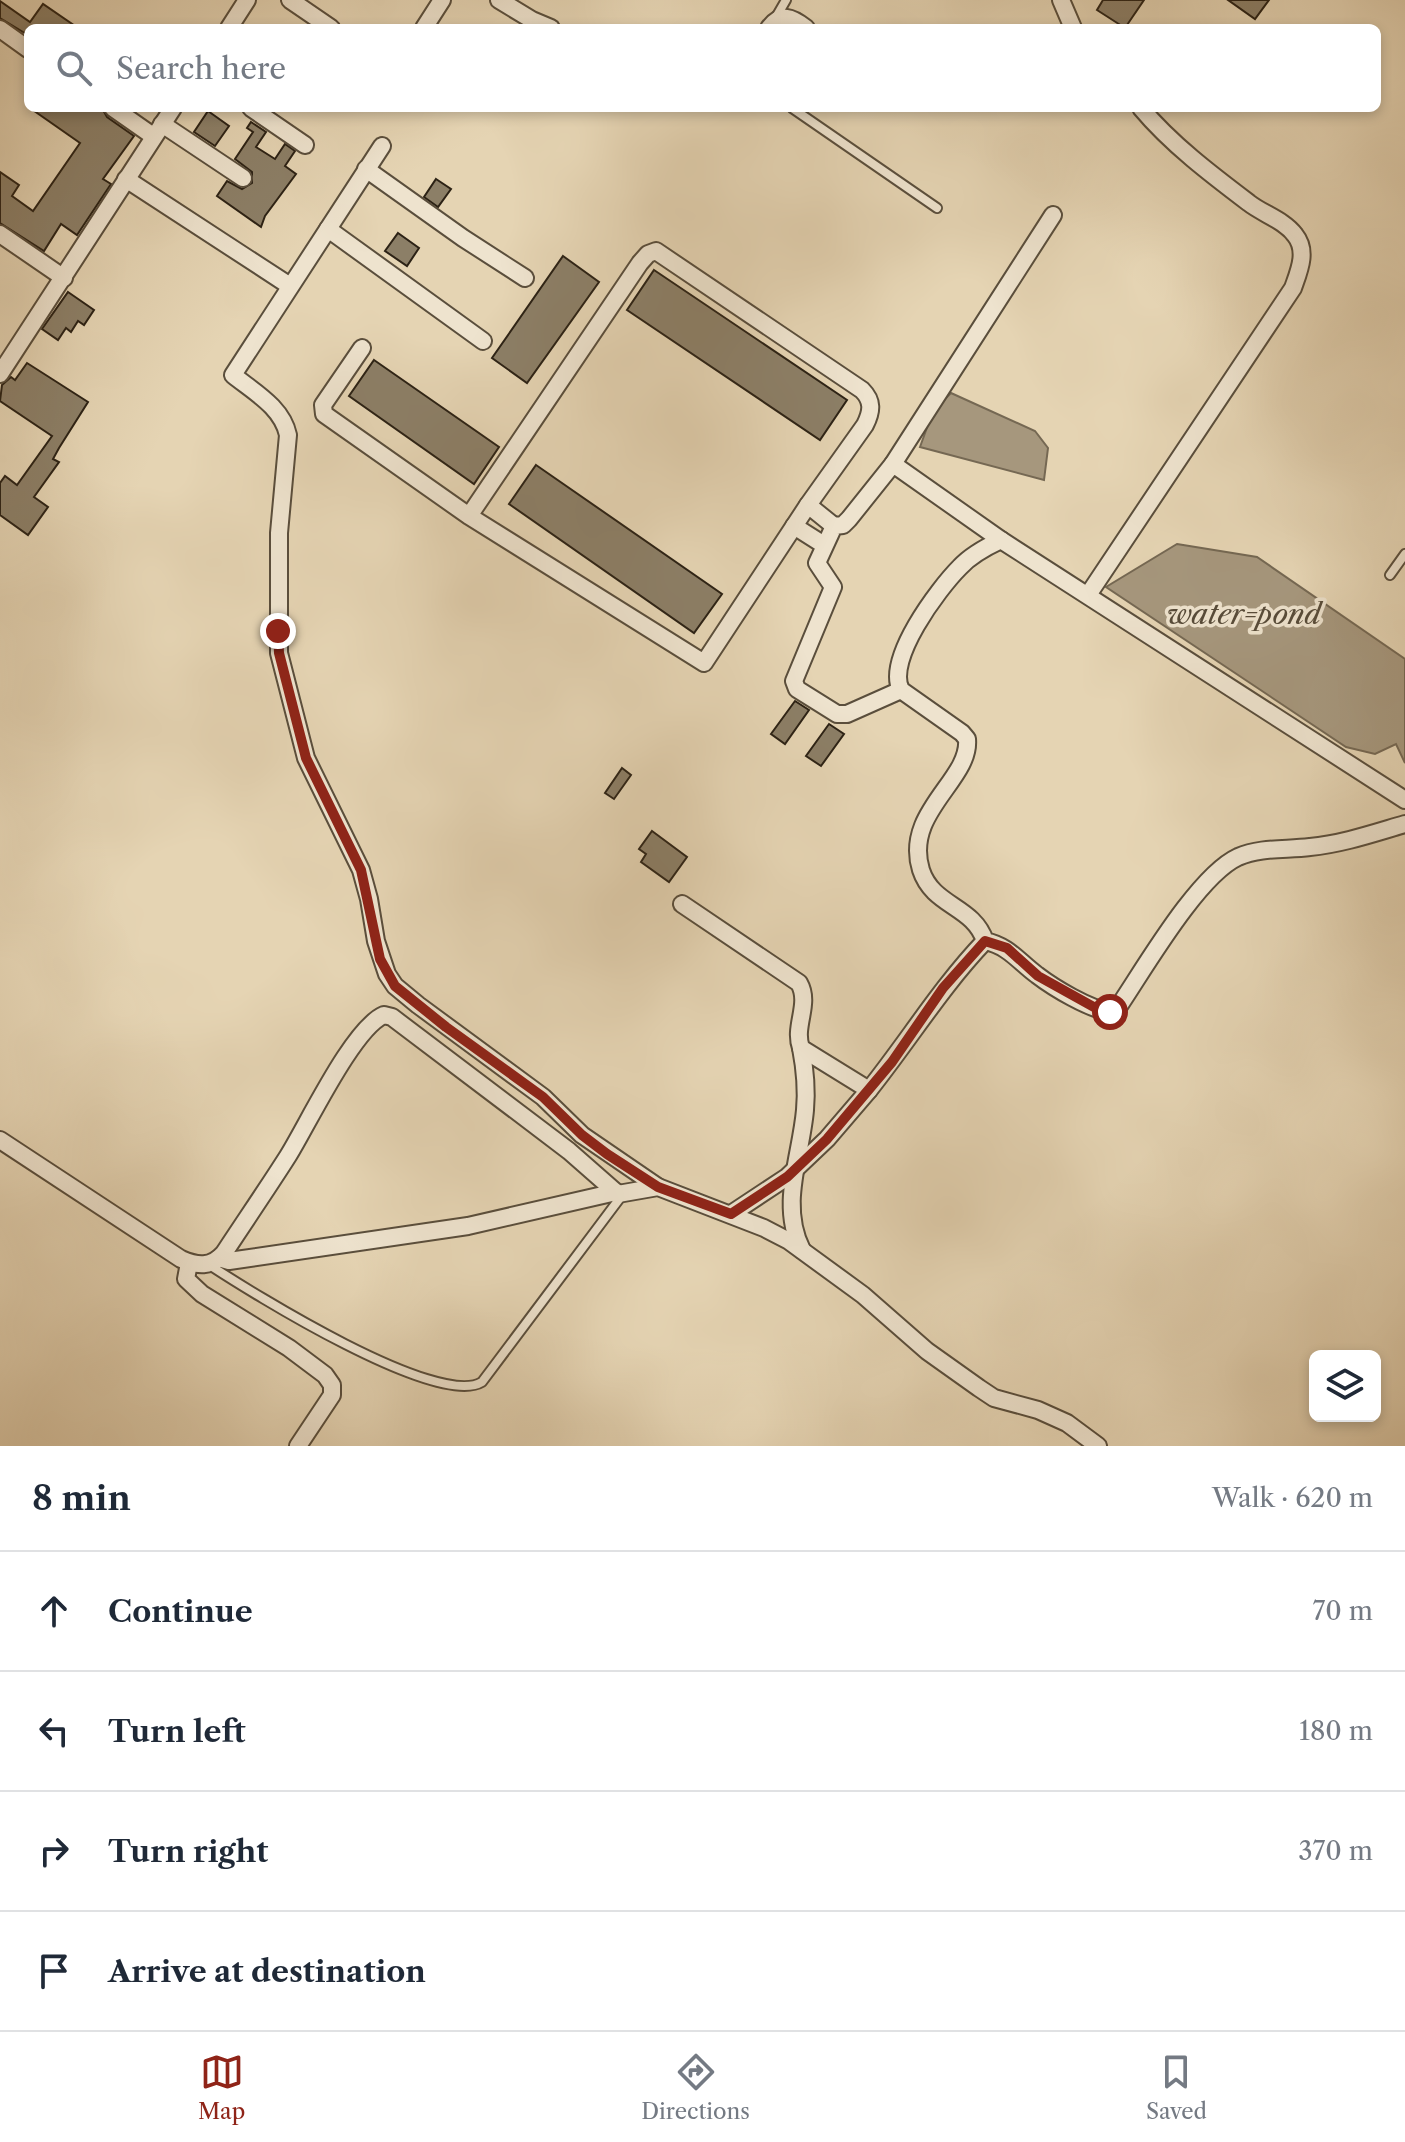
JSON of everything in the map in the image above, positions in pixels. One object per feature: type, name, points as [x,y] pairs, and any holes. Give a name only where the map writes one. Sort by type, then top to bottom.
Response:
[{"type":"street","points":[[232,24],[247,0]]},
{"type":"street","points":[[290,0],[325,24]]},
{"type":"street","points":[[427,24],[442,0]]},
{"type":"street","points":[[499,0],[542,24]]},
{"type":"street","points":[[1061,0],[1071,24]]},
{"type":"street","points":[[772,24],[787,16],[800,24]]},
{"type":"street","points":[[0,29],[24,46]]},
{"type":"street","points":[[121,112],[243,178]]},
{"type":"street","points":[[0,374],[170,112]]},
{"type":"street","points":[[257,112],[305,145]]},
{"type":"street","points":[[1088,595],[1293,288],[1302,263],[1302,252],[1295,235],[1250,204],[1145,112]]},
{"type":"street","points":[[382,146],[233,375],[272,405],[285,424],[288,450],[279,533],[279,653],[306,758],[361,870],[380,959],[395,986],[543,1097],[582,1135],[607,1154],[658,1187],[764,1228],[802,1250],[863,1295],[960,1376],[994,1398],[1038,1410],[1067,1423],[1098,1446]]},
{"type":"street","points":[[366,169],[525,278]]},
{"type":"street","points":[[126,179],[290,286]]},
{"type":"street","points":[[808,505],[834,526],[843,525],[849,519],[893,464],[1053,215]]},
{"type":"street","points":[[328,229],[483,341]]},
{"type":"street","points":[[0,234],[64,278]]},
{"type":"street","points":[[362,348],[323,405],[324,414],[469,516],[704,663],[865,425],[871,414],[867,395],[656,251],[640,263],[469,516]]},
{"type":"street","points":[[893,464],[1001,540],[1405,800]]},
{"type":"street","points":[[794,526],[824,545]]},
{"type":"street","points":[[834,526],[817,563],[833,587],[796,674],[794,681],[797,689],[837,714],[847,714],[901,690]]},
{"type":"street","points":[[985,941],[981,927],[929,886],[918,853],[925,822],[967,753],[967,739],[901,690],[896,682],[896,670],[908,638],[960,567],[981,550],[1001,540]]},
{"type":"street","points":[[985,941],[1002,945],[1038,976],[1101,1011],[1110,1012],[1117,1009],[1184,909],[1203,886],[1235,858],[1266,850],[1334,843],[1405,824]]},
{"type":"street","points":[[682,904],[799,983],[804,998],[797,1031],[806,1081],[805,1113],[794,1171],[792,1223],[802,1250]]},
{"type":"street","points":[[731,1214],[794,1171],[827,1139],[892,1062],[943,988],[985,941]]},
{"type":"street","points":[[214,1261],[290,1153],[327,1087],[368,1025],[384,1015],[392,1017],[457,1065],[620,1193]]},
{"type":"street","points":[[801,1048],[869,1090]]},
{"type":"street","points":[[0,1140],[189,1263],[243,1260],[468,1226],[658,1187]]},
{"type":"street","points":[[189,1263],[186,1279],[202,1294],[289,1348],[325,1375],[332,1385],[332,1395],[298,1446]]},
{"type":"lane","points":[[772,24],[786,0]]},
{"type":"lane","points":[[798,112],[937,208]]},
{"type":"lane","points":[[1390,575],[1405,554]]},
{"type":"lane","points":[[214,1261],[244,1287],[374,1359],[425,1380],[451,1387],[473,1388],[482,1382],[620,1193]]},
{"type":"water","points":[[951,393],[1035,431],[1048,448],[1044,480],[920,447],[933,411]]},
{"type":"water","name":"water=pond","points":[[1177,544],[1257,557],[1405,659],[1405,763],[1396,744],[1375,754],[1346,747],[1106,587]]},
{"type":"building","points":[[1103,0],[1144,0],[1128,24],[1119,24],[1097,10]]},
{"type":"building","points":[[1228,0],[1269,0],[1255,19]]},
{"type":"building","points":[[0,1],[30,22],[43,4],[72,24],[24,24],[24,33],[0,18]]},
{"type":"building","points":[[36,112],[104,112],[134,136],[103,179],[111,184],[77,235],[61,224],[44,251],[0,223],[0,172],[19,185],[12,196],[33,211],[80,143]]},
{"type":"building","points":[[207,112],[229,126],[215,146],[194,132]]},
{"type":"building","points":[[251,122],[266,132],[256,147],[275,159],[285,144],[295,151],[285,166],[296,174],[265,216],[261,227],[217,196],[227,181],[242,189],[252,183],[252,172],[235,159],[253,132],[247,128]]},
{"type":"building","points":[[436,179],[451,189],[438,207],[424,197]]},
{"type":"building","points":[[398,233],[419,248],[407,266],[385,251]]},
{"type":"building","points":[[563,256],[599,282],[527,383],[492,358]]},
{"type":"building","points":[[654,270],[847,400],[820,440],[627,310]]},
{"type":"building","points":[[68,292],[94,310],[84,325],[78,321],[71,332],[66,328],[58,340],[42,329]]},
{"type":"building","points":[[374,360],[499,447],[474,484],[349,396]]},
{"type":"building","points":[[27,363],[88,402],[53,459],[59,462],[34,497],[48,507],[28,535],[0,515],[0,483],[5,476],[17,485],[52,436],[0,401],[2,385],[11,377],[15,380]]},
{"type":"building","points":[[536,465],[722,594],[694,633],[509,504]]},
{"type":"building","points":[[795,701],[809,710],[785,744],[771,734]]},
{"type":"building","points":[[829,724],[844,734],[821,766],[806,756]]},
{"type":"building","points":[[622,768],[631,775],[614,799],[605,793]]},
{"type":"building","points":[[652,831],[687,857],[669,882],[641,862],[646,854],[639,849]]},
{"type":"route","points":[[278,631],[279,653],[306,758],[361,870],[380,959],[395,986],[543,1097],[582,1135],[658,1187],[731,1214],[787,1177],[845,1119],[892,1062],[932,1001],[985,941],[1002,945],[1038,976],[1101,1011],[1110,1012]]}]
